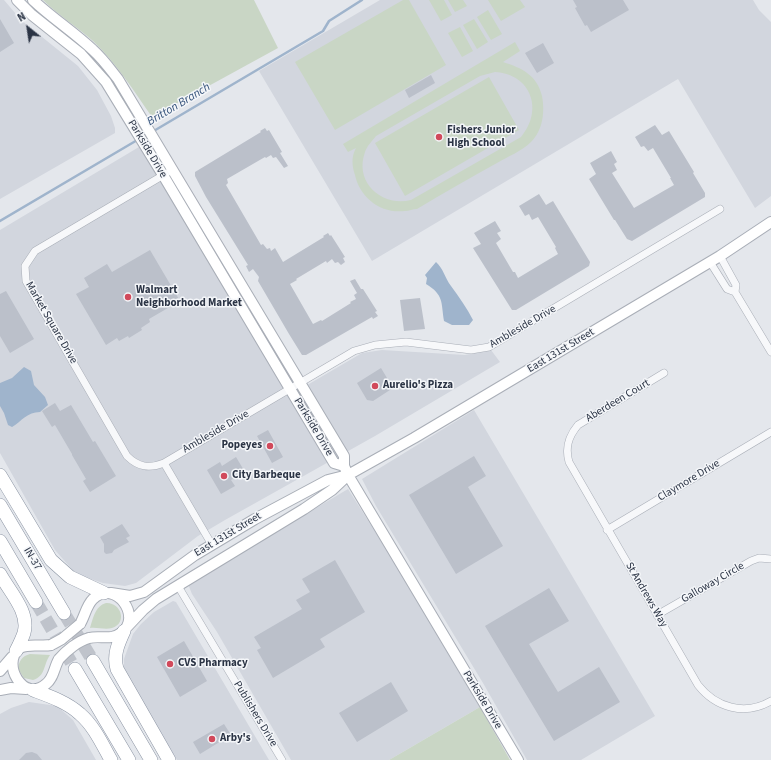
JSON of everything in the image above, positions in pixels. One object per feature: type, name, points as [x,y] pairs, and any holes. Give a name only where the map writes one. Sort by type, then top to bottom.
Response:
[{"type":"highway","points":[[0,475],[51,560],[70,577],[108,593]]},
{"type":"highway","name":"IN-37","points":[[0,505],[64,613]]},
{"type":"highway","name":"IN-37","points":[[0,540],[36,602]]},
{"type":"highway","points":[[0,574],[20,607],[24,619],[24,634],[14,654]]},
{"type":"highway","points":[[126,629],[116,650],[115,658],[117,669],[169,760]]},
{"type":"highway","points":[[92,661],[151,760]]},
{"type":"highway","points":[[75,669],[129,760]]},
{"type":"highway","points":[[30,690],[64,703],[80,714],[91,726],[111,760]]},
{"type":"street","name":"Parkside Drive","points":[[18,0],[32,15],[89,62],[106,82],[334,463],[346,470]]},
{"type":"street","name":"Parkside Drive","points":[[33,0],[46,13],[84,42],[104,61],[118,79],[344,456],[346,470],[518,760]]},
{"type":"street","name":"Market Square Drive","points":[[140,464],[134,463],[127,456],[26,281],[25,266],[35,251],[172,170]]},
{"type":"street","name":"Ambleside Drive","points":[[140,464],[146,466],[156,466],[164,463],[354,351],[375,345],[406,342],[471,350],[489,347],[720,210]]},
{"type":"street","name":"East 131st Street","points":[[108,593],[130,596],[144,592],[179,566],[212,545],[301,493],[414,438],[720,256],[771,222]]},
{"type":"street","points":[[720,256],[736,285],[734,292]]},
{"type":"street","points":[[710,262],[727,289],[734,292],[771,352]]},
{"type":"street","name":"Aberdeen Court","points":[[573,431],[578,425],[664,373]]},
{"type":"street","name":"St Andrews Way","points":[[573,431],[568,442],[567,456],[569,462],[698,685],[705,694],[723,706],[735,709],[755,708],[771,701]]},
{"type":"street","name":"Claymore Drive","points":[[607,530],[771,432]]},
{"type":"street","points":[[164,463],[212,545]]},
{"type":"street","name":"East 131st Street","points":[[126,629],[149,604],[320,499],[332,490],[346,470]]},
{"type":"street","name":"Galloway Circle","points":[[657,615],[751,561],[759,558],[771,559]]},
{"type":"street","name":"Publishers Drive","points":[[178,586],[282,760]]},
{"type":"street","points":[[0,671],[14,654],[24,646],[50,645],[62,639],[80,624],[90,602],[98,595],[108,593],[119,598],[127,608],[129,622],[126,629],[114,637],[89,638],[82,640],[59,659],[49,681],[42,687],[30,690],[11,688],[0,690]]},
{"type":"street","points":[[14,654],[10,666],[12,674],[19,683],[30,690]]},
{"type":"shaded area","points":[[0,0],[4,0],[21,20],[78,66],[97,90],[111,116],[115,133],[0,199]]},
{"type":"shaded area","name":"Fishers Junior High School","points":[[380,0],[753,0],[759,10],[771,22],[771,196],[755,208],[678,79],[372,261],[259,71]]},
{"type":"shaded area","points":[[149,141],[297,391],[362,353],[382,350],[465,355],[491,350],[500,362],[375,436],[198,536],[136,583],[125,586],[103,583],[76,574],[55,550],[0,453],[0,230]]},
{"type":"shaded area","points":[[474,410],[655,716],[581,760],[527,760],[483,683],[376,506],[362,479]]},
{"type":"shaded area","points":[[348,489],[383,544],[480,707],[389,760],[291,760],[217,632],[192,594],[188,584]]},
{"type":"shaded area","points":[[173,601],[176,602],[269,760],[177,760],[124,669],[124,659],[133,634],[154,612]]},
{"type":"shaded area","points":[[29,702],[57,706],[73,720],[96,760],[0,760],[0,714],[11,708]]},
{"type":"green space","points":[[43,0],[254,0],[278,48],[152,117],[109,58],[93,41]]},
{"type":"green space","points":[[403,0],[409,0],[446,65],[335,130],[295,62]]},
{"type":"green space","points":[[429,0],[444,0],[452,15],[441,21]]},
{"type":"green space","points":[[448,0],[463,0],[467,6],[455,12]]},
{"type":"green space","points":[[488,0],[520,0],[525,7],[501,21]]},
{"type":"green space","points":[[488,10],[502,34],[491,40],[477,17]]},
{"type":"green space","points":[[474,19],[488,42],[477,49],[463,25]]},
{"type":"green space","points":[[460,27],[473,51],[462,57],[448,33]]},
{"type":"green space","points":[[515,42],[520,51],[503,62],[528,73],[540,89],[542,96],[543,114],[541,126],[531,142],[519,151],[417,209],[406,211],[388,210],[373,203],[362,191],[355,175],[352,162],[356,148],[348,152],[343,144]],"holes":[[[495,72],[507,74],[517,79],[525,86],[530,95],[532,116],[528,127],[521,137],[411,200],[390,200],[380,196],[373,190],[363,173],[363,163],[365,152],[376,136],[480,76]]]},
{"type":"green space","points":[[489,77],[519,130],[405,196],[375,143]]},
{"type":"green space","points":[[106,603],[116,606],[119,609],[121,613],[120,622],[112,628],[107,629],[90,628],[97,610]]},
{"type":"green space","points":[[30,654],[50,655],[40,676],[33,680],[24,678],[18,669],[21,659]]},
{"type":"green space","points":[[480,707],[510,760],[389,760]]},
{"type":"water","points":[[436,262],[473,320],[469,325],[452,325],[444,321],[441,300],[436,292],[426,284],[427,278],[425,275]]},
{"type":"water","points":[[24,367],[31,371],[34,385],[45,397],[48,405],[40,412],[35,412],[28,415],[12,427],[8,425],[0,406],[0,383],[12,378]]},
{"type":"building","points":[[573,0],[623,0],[629,10],[591,32],[587,25],[585,26],[575,8],[577,7]]},
{"type":"building","points":[[0,19],[14,43],[0,52]]},
{"type":"building","points":[[543,43],[554,63],[537,73],[525,53]]},
{"type":"building","points":[[431,75],[435,83],[409,98],[405,90]]},
{"type":"building","points":[[655,125],[662,135],[669,131],[694,172],[693,173],[705,193],[705,197],[632,241],[627,239],[589,179],[596,174],[590,163],[611,151],[617,162],[614,164],[617,170],[612,173],[634,208],[674,185],[653,148],[648,151],[644,146],[641,147],[635,137]]},
{"type":"building","points":[[265,128],[267,131],[269,130],[282,152],[280,153],[288,166],[284,168],[276,157],[273,158],[271,155],[227,179],[228,183],[226,185],[261,245],[263,244],[267,249],[270,248],[271,251],[275,248],[283,262],[328,233],[330,236],[331,235],[345,257],[343,258],[345,262],[341,265],[338,262],[335,263],[332,259],[327,263],[326,261],[290,284],[313,324],[321,320],[322,321],[356,299],[354,295],[357,293],[350,281],[355,279],[377,311],[375,312],[378,316],[373,319],[372,317],[306,355],[302,355],[289,334],[258,281],[259,277],[253,269],[249,272],[246,266],[248,265],[206,197],[195,176],[195,172],[261,132],[260,131]]},
{"type":"building","points":[[539,194],[546,205],[553,201],[590,262],[589,266],[516,310],[512,310],[473,248],[481,244],[474,233],[495,221],[501,231],[497,233],[501,239],[496,243],[518,278],[558,254],[555,248],[556,247],[538,217],[532,220],[529,214],[525,216],[519,206]]},
{"type":"building","name":"Walmart Neighborhood Market","points":[[150,250],[180,301],[149,319],[150,322],[141,328],[142,330],[129,338],[128,336],[119,341],[117,338],[106,345],[76,294],[89,287],[84,278],[107,264],[112,272]]},
{"type":"building","points":[[6,291],[34,339],[10,353],[0,336],[0,294]]},
{"type":"building","points":[[420,298],[425,329],[404,331],[400,300]]},
{"type":"building","name":"Aurelio's Pizza","points":[[381,368],[393,388],[373,401],[367,400],[357,383]]},
{"type":"building","points":[[55,403],[60,411],[71,405],[93,442],[95,441],[116,476],[90,492],[83,481],[86,479],[55,425],[52,427],[42,411]]},
{"type":"building","name":"Popeyes","points":[[268,430],[283,457],[272,463],[257,436]]},
{"type":"building","points":[[474,456],[486,476],[468,487],[503,546],[456,574],[409,495]]},
{"type":"building","name":"City Barbeque","points":[[236,457],[245,472],[231,480],[235,486],[221,494],[207,470],[220,462],[222,466]]},
{"type":"building","points":[[122,524],[130,536],[126,538],[129,542],[114,550],[112,553],[106,554],[104,552],[104,544],[100,537]]},
{"type":"building","points":[[335,560],[365,612],[320,639],[325,647],[273,678],[257,650],[261,648],[254,637],[302,609],[296,600],[310,592],[302,579]]},
{"type":"building","points":[[549,588],[569,621],[529,644],[558,692],[599,667],[620,702],[554,741],[485,626]]},
{"type":"building","name":"CVS Pharmacy","points":[[184,641],[207,681],[180,697],[157,657]]},
{"type":"building","points":[[391,682],[408,711],[357,742],[339,713]]},
{"type":"building","name":"Arby's","points":[[224,724],[231,735],[200,754],[193,742]]},
{"type":"building","points":[[32,752],[37,754],[42,760],[19,760],[26,753]]},
{"type":"waterway","name":"Britton Branch","points":[[152,132],[323,31],[329,21],[362,0]]},
{"type":"waterway","name":"Britton Branch","points":[[0,221],[139,139]]},
{"type":"tunnel","points":[[36,602],[75,669]]},
{"type":"tunnel","points":[[64,613],[93,661]]},
{"type":"place","name":"Fishers Junior High School","points":[[439,137]]},
{"type":"place","name":"Walmart Neighborhood Market","points":[[128,297]]},
{"type":"place","name":"Aurelio's Pizza","points":[[375,386]]},
{"type":"place","name":"Popeyes","points":[[270,446]]},
{"type":"place","name":"City Barbeque","points":[[224,476]]},
{"type":"place","name":"CVS Pharmacy","points":[[170,664]]},
{"type":"place","name":"Arby's","points":[[212,739]]}]
